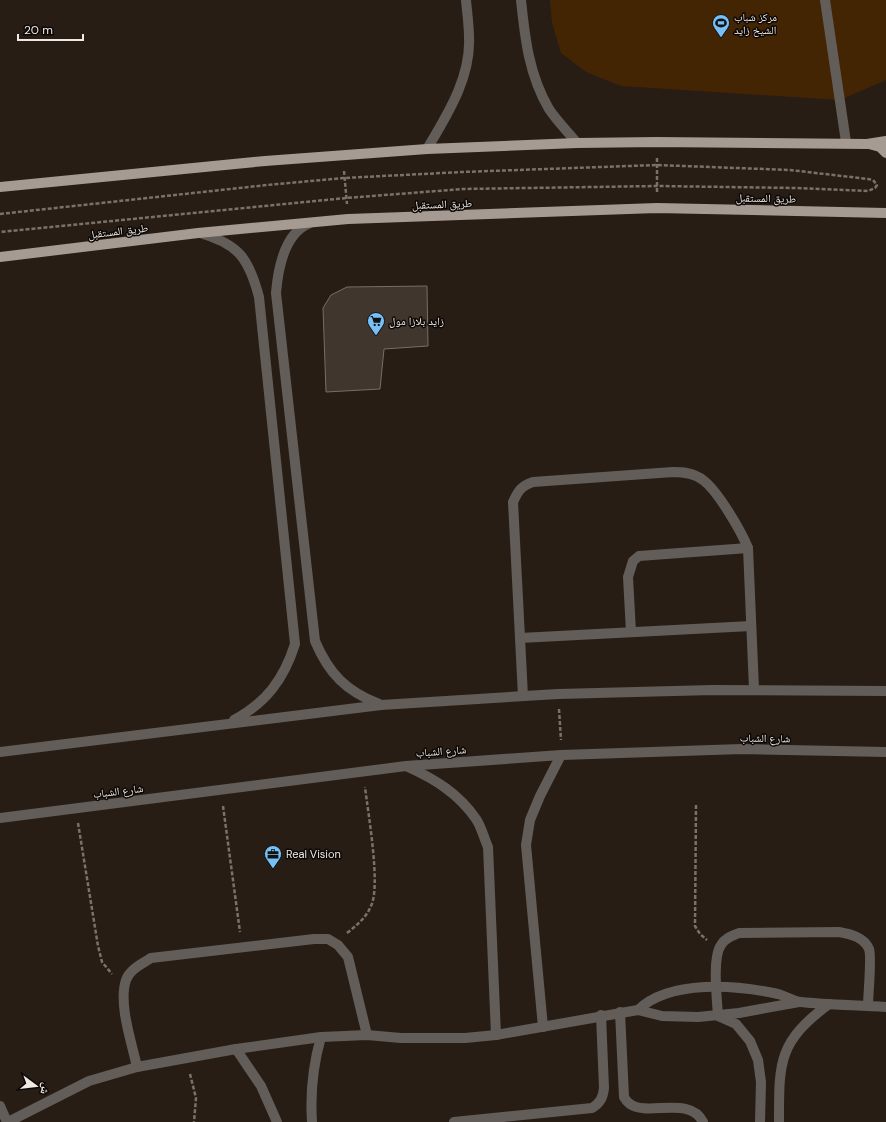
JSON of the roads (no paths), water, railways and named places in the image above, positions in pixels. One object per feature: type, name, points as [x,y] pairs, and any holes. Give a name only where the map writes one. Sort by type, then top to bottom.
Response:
[{"type":"main road","points":[[867,144],[886,141]]},
{"type":"main road","points":[[0,187],[342,155],[427,149],[577,143],[846,142],[880,147],[886,153]]},
{"type":"main road","name":"طريق المستقبل","points":[[0,257],[198,233],[348,219],[657,208],[885,211]]},
{"type":"street","points":[[427,149],[458,92],[466,66],[470,38],[466,0]]},
{"type":"street","points":[[521,0],[529,62],[538,87],[550,110],[577,143]]},
{"type":"street","points":[[825,0],[846,142]]},
{"type":"street","points":[[311,222],[299,227],[290,242],[279,270],[276,293],[315,641],[322,659],[333,674],[347,688],[363,698],[381,705]]},
{"type":"street","points":[[198,233],[218,238],[239,252],[248,266],[259,297],[295,644],[288,664],[278,683],[264,700],[247,713],[229,723]]},
{"type":"street","points":[[523,696],[514,502],[517,493],[523,486],[533,482],[673,472],[684,472],[694,475],[711,487],[738,527],[748,548],[754,689]]},
{"type":"street","points":[[631,632],[628,577],[632,561],[639,556],[748,548]]},
{"type":"street","points":[[520,638],[751,626]]},
{"type":"street","points":[[0,752],[381,705],[558,694],[754,689],[886,691]]},
{"type":"street","name":"شارع الشباب","points":[[0,818],[406,766],[561,755],[742,749],[886,752]]},
{"type":"street","points":[[543,1027],[526,845],[530,820],[540,796],[561,755]]},
{"type":"street","points":[[406,766],[433,779],[457,797],[477,820],[488,847],[496,1035]]},
{"type":"street","points":[[718,1016],[716,956],[720,945],[728,937],[739,933],[839,932],[852,934],[862,940],[869,949],[868,1006]]},
{"type":"street","points":[[137,1067],[123,1000],[126,979],[135,968],[151,958],[314,939],[328,939],[338,945],[348,957],[367,1035]]},
{"type":"street","points":[[638,1010],[647,1001],[673,991],[717,988],[737,988],[779,994],[799,1002]]},
{"type":"street","points":[[0,1106],[8,1122],[89,1081],[137,1067],[236,1049],[321,1037],[367,1035],[433,1039],[496,1035],[601,1015],[638,1010],[676,1018],[718,1016],[799,1002],[886,1007]]},
{"type":"street","points":[[779,1122],[779,1081],[783,1058],[793,1037],[807,1020],[829,1004]]},
{"type":"street","points":[[620,1012],[624,1097],[629,1104],[638,1108],[679,1108],[691,1111],[703,1122]]},
{"type":"street","points":[[454,1122],[592,1108],[599,1103],[603,1096],[604,1088],[601,1015]]},
{"type":"street","points":[[718,1016],[736,1024],[750,1040],[758,1060],[760,1082],[760,1122]]},
{"type":"street","points":[[312,1122],[310,1099],[312,1078],[321,1037]]},
{"type":"street","points":[[236,1049],[261,1086],[277,1122]]},
{"type":"place","name":"مركز شباب الشيخ زايد","points":[[721,38]]},
{"type":"place","name":"زايد بلازا مول","points":[[376,336]]},
{"type":"place","name":"Real Vision","points":[[273,869]]}]
